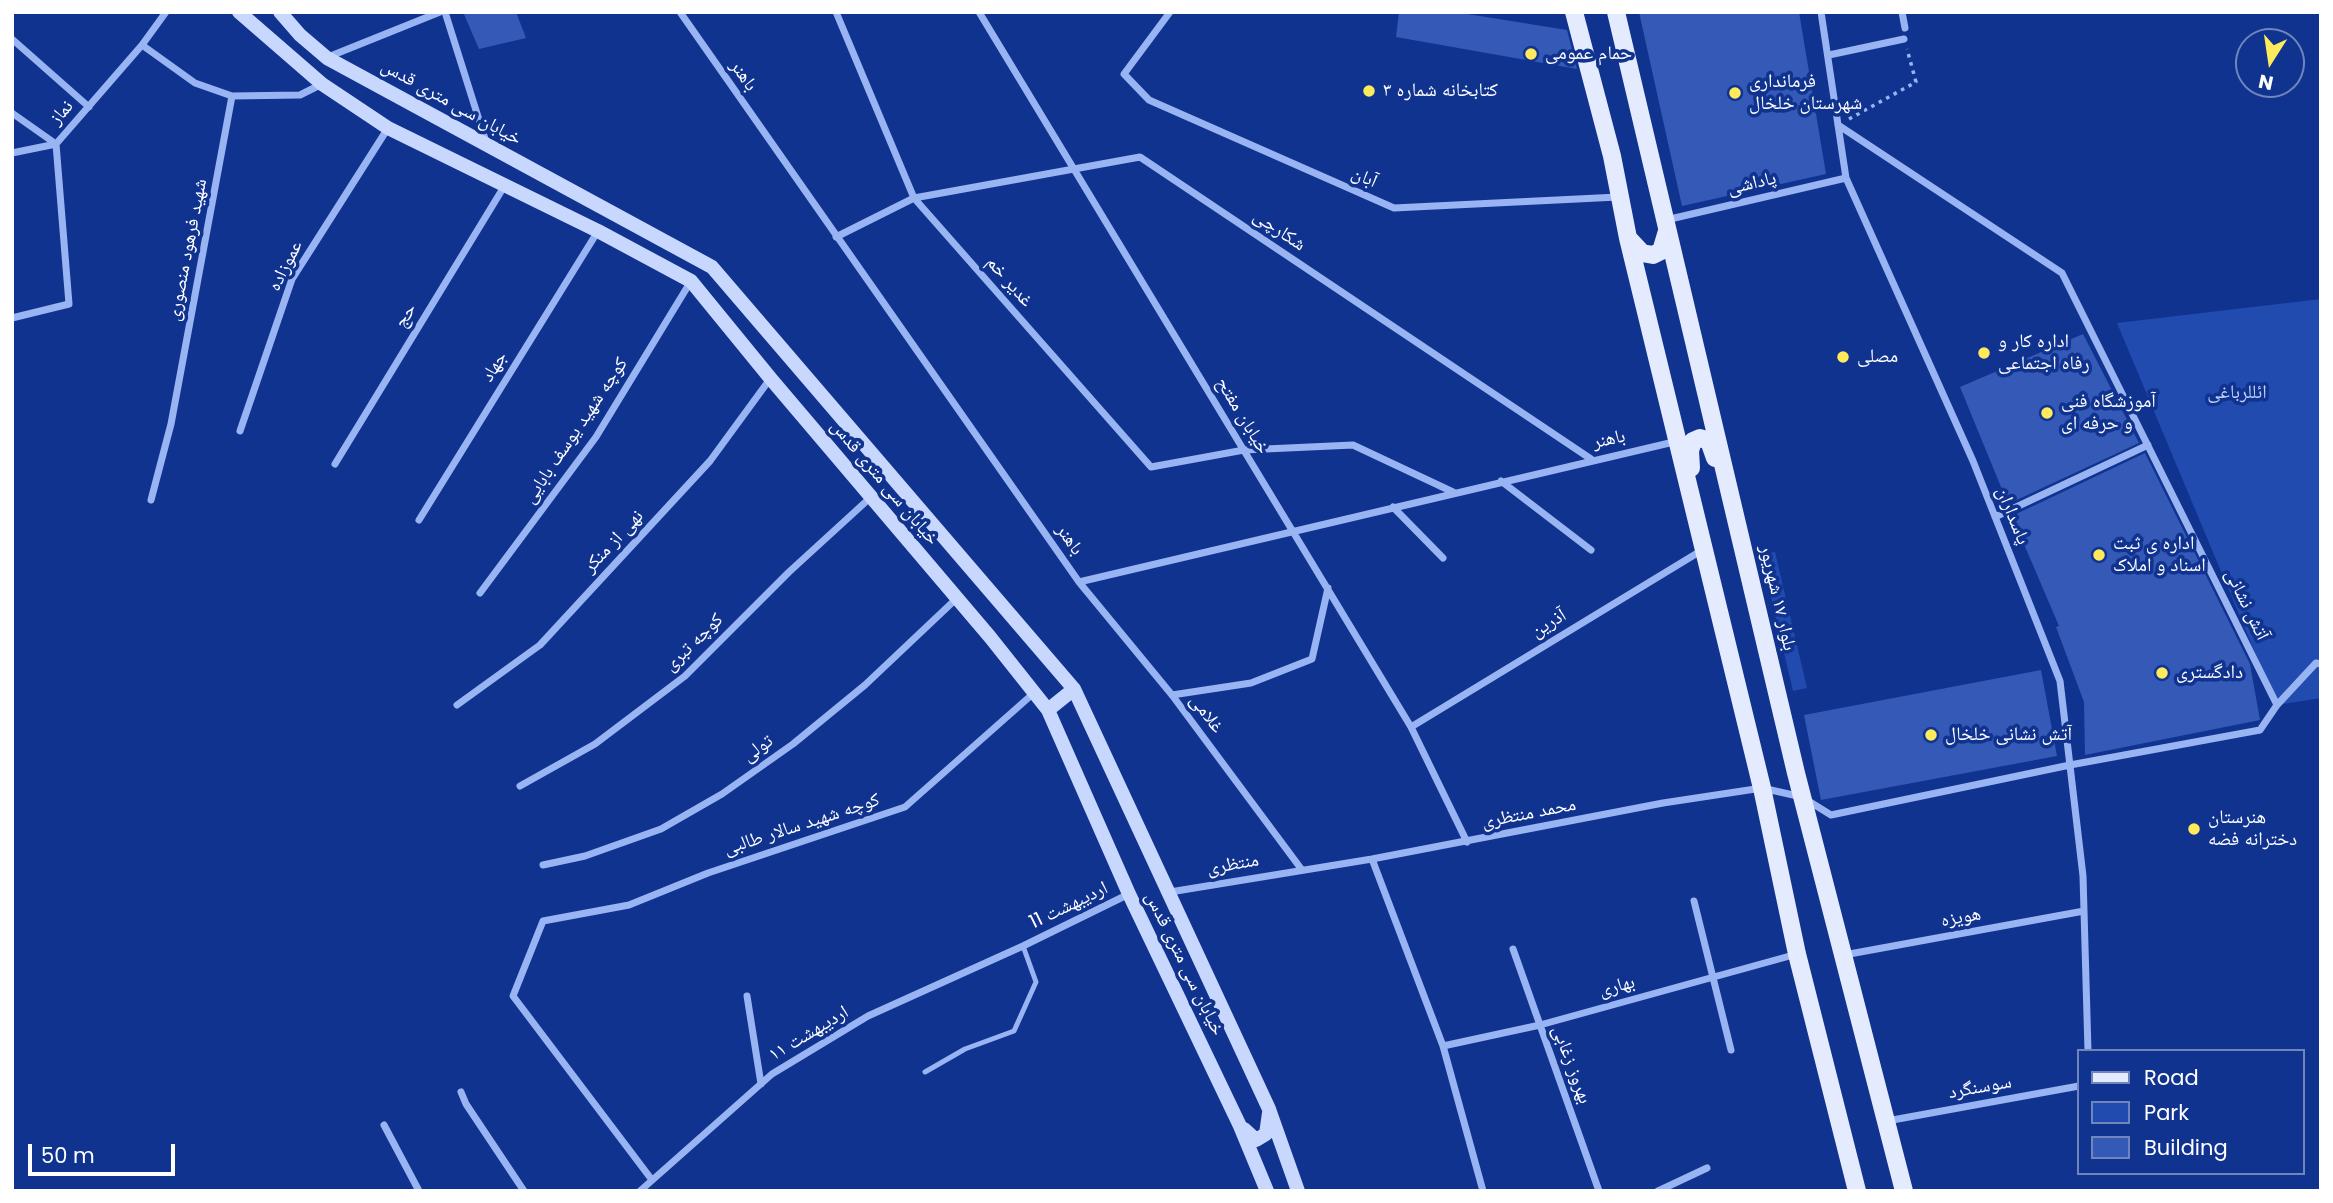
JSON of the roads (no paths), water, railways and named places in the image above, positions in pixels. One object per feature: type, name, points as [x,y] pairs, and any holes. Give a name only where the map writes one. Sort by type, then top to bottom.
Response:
[{"type":"main road","name":"خیابان سی متری قدس","points":[[239,12],[321,84],[388,128],[505,184],[691,281],[1048,710],[1129,894],[1240,1126],[1268,1191]]},
{"type":"main road","name":"خیابان سی متری قدس","points":[[280,12],[327,58],[712,267],[1074,689],[1269,1109],[1298,1191]]},
{"type":"main road","points":[[1574,12],[1612,156],[1628,238],[1762,788],[1797,954],[1857,1191]]},
{"type":"main road","name":"بلوار ١٧ شهریور","points":[[1616,12],[1802,796],[1904,1191]]},
{"type":"main road","points":[[1628,238],[1642,253],[1653,255],[1661,251],[1665,244],[1667,224]]},
{"type":"main road","points":[[1694,507],[1690,451],[1693,441],[1700,438],[1709,441],[1734,507]]},
{"type":"main road","points":[[1048,710],[1074,689]]},
{"type":"main road","points":[[1240,1126],[1256,1140],[1266,1134],[1269,1109]]},
{"type":"street","name":"نماز","points":[[12,318],[69,303],[56,144],[142,46],[166,12]]},
{"type":"street","points":[[327,58],[443,12],[486,144]]},
{"type":"street","name":"باهنر","points":[[680,12],[1079,582],[1678,441]]},
{"type":"street","name":"غدیر خم","points":[[836,12],[914,198],[1151,467],[1244,450]]},
{"type":"street","name":"خیابان مفتح","points":[[979,12],[1411,727],[1467,842]]},
{"type":"street","name":"آبان","points":[[1170,12],[1124,74],[1149,100],[1394,208],[1619,197]]},
{"type":"street","name":"پاسداران","points":[[1821,12],[1846,178],[1973,461],[2060,681],[2083,876],[2088,1049]]},
{"type":"street","points":[[1902,12],[1905,28]]},
{"type":"street","points":[[12,39],[89,107]]},
{"type":"street","points":[[1829,55],[1904,39]]},
{"type":"street","points":[[142,46],[195,83],[232,96],[300,95],[321,84]]},
{"type":"street","name":"شهید فرهود منصوری","points":[[150,500],[171,424],[232,96]]},
{"type":"street","points":[[12,113],[56,144]]},
{"type":"street","name":"آتش نشانی","points":[[1838,125],[2062,273],[2277,705]]},
{"type":"street","name":"عموزاده","points":[[240,431],[292,279],[388,128]]},
{"type":"street","points":[[12,153],[56,144]]},
{"type":"street","name":"شکارچی","points":[[836,237],[914,198],[1140,157],[1591,460]]},
{"type":"street","name":"پاداشی","points":[[1667,224],[1846,178]]},
{"type":"street","name":"حج","points":[[335,464],[505,184]]},
{"type":"street","name":"جهاد","points":[[419,520],[597,231]]},
{"type":"street","name":"کوچه شهید یوسف بابایی","points":[[480,593],[596,437],[691,281]]},
{"type":"street","name":"نهی از منکر","points":[[457,705],[540,645],[710,461],[771,379]]},
{"type":"street","points":[[1995,517],[2148,444]]},
{"type":"street","points":[[1244,450],[1353,445],[1453,492]]},
{"type":"street","points":[[1501,481],[1591,550]]},
{"type":"street","name":"کوچه تبری","points":[[520,786],[596,744],[685,676],[789,572],[871,498]]},
{"type":"street","points":[[1393,507],[1443,558]]},
{"type":"street","name":"آذرین","points":[[1411,727],[1704,549]]},
{"type":"street","name":"غلامی","points":[[1079,582],[1172,695],[1302,870]]},
{"type":"street","points":[[1172,695],[1251,683],[1312,659],[1328,588]]},
{"type":"street","name":"تولی","points":[[543,864],[585,856],[661,830],[722,794],[793,744],[865,685],[956,599]]},
{"type":"street","points":[[1802,796],[1831,815],[2070,765],[2260,730],[2277,705],[2316,663],[2321,664]]},
{"type":"street","name":"کوچه شهید سالار طالبی","points":[[652,1180],[513,996],[543,921],[629,905],[708,873],[905,807],[1035,692]]},
{"type":"street","name":"محمد منتظری","points":[[1302,870],[1467,842],[1663,803],[1762,788],[1802,796]]},
{"type":"street","points":[[1372,859],[1443,1046],[1483,1191]]},
{"type":"street","name":"منتظری","points":[[1170,892],[1302,870]]},
{"type":"street","name":"11 اردیبهشت","points":[[1023,946],[1129,894]]},
{"type":"street","points":[[1694,901],[1731,1050]]},
{"type":"street","name":"هویزه","points":[[1843,955],[2084,911]]},
{"type":"street","name":"۱۱ اردیبهشت","points":[[640,1191],[772,1074],[868,1016],[1023,946]]},
{"type":"street","name":"بهروز زغابی","points":[[1513,949],[1599,1191]]},
{"type":"street","name":"بهاری","points":[[1443,1046],[1540,1025],[1797,954]]},
{"type":"street","points":[[747,996],[761,1084]]},
{"type":"street","name":"سوسنگرد","points":[[1886,1121],[2078,1086]]},
{"type":"street","points":[[461,1092],[466,1104],[524,1191]]},
{"type":"street","points":[[384,1125],[419,1191]]},
{"type":"street","points":[[1658,1191],[1707,1167]]},
{"type":"lane","points":[[925,1072],[965,1049],[1014,1031],[1036,982],[1023,946]]},
{"type":"place","name":"حمام عمومی","points":[[1531,54]]},
{"type":"place","name":"کتابخانه شماره ۳","points":[[1369,91]]},
{"type":"place","name":"فرمانداری شهرستان خلخال","points":[[1735,93]]},
{"type":"place","name":"اداره کار و رفاه اجتماعی","points":[[1984,353]]},
{"type":"place","name":"مصلی","points":[[1843,357]]},
{"type":"place","name":"آموزشگاه فنی و حرفه ای","points":[[2047,413]]},
{"type":"place","name":"اداره ی ثبت اسناد و املاک","points":[[2099,555]]},
{"type":"place","name":"دادگستری","points":[[2162,673]]},
{"type":"place","name":"آتش نشانی خلخال","points":[[1931,735]]},
{"type":"place","name":"هنرستان دخترانه فضه","points":[[2194,829]]},
{"type":"park label","name":"ائللرباغی","points":[[2237,393]]}]
